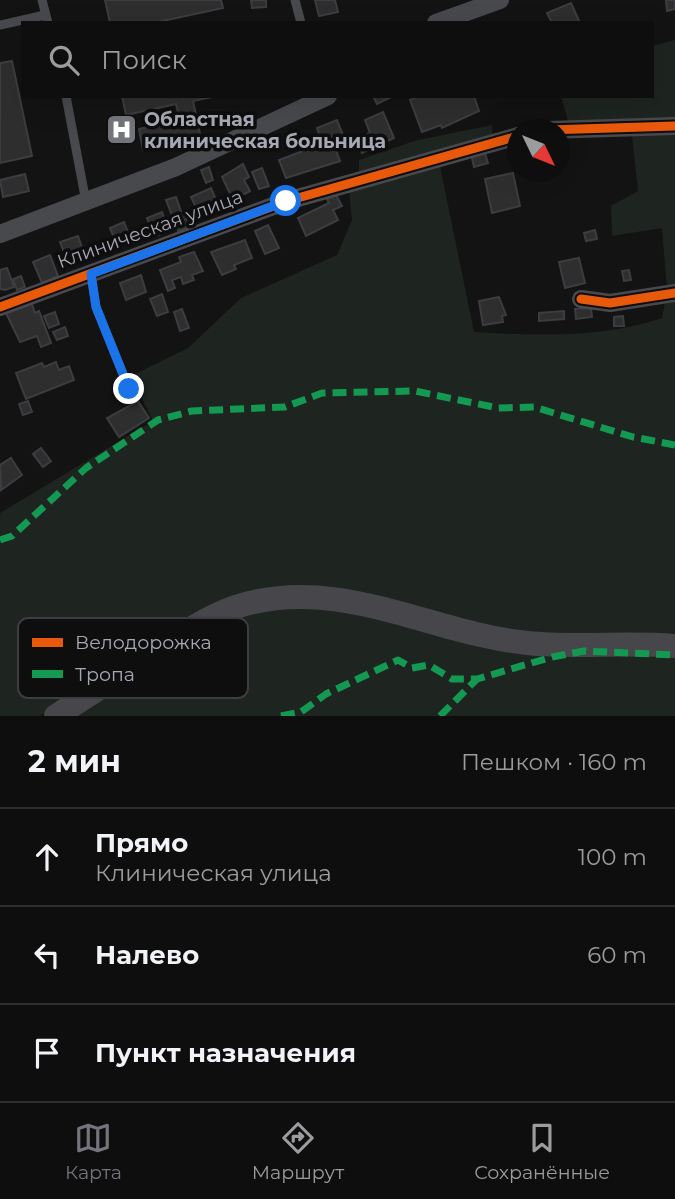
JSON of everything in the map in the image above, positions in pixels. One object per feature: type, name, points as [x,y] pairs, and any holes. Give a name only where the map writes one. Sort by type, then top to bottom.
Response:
[{"type":"main road","points":[[210,618],[240,605],[277,597],[308,596],[371,604],[460,632],[527,643],[675,646]]},
{"type":"main road","points":[[56,716],[84,698]]},
{"type":"street","points":[[442,21],[500,0]]},
{"type":"street","points":[[0,234],[176,167],[324,98]]},
{"type":"street","points":[[570,129],[675,126]]},
{"type":"street","name":"Клиническая улица","points":[[0,307],[286,201],[507,139]]},
{"type":"street","points":[[581,299],[610,303],[675,293]]},
{"type":"lane","points":[[42,0],[46,19]]},
{"type":"lane","points":[[295,0],[300,21]]},
{"type":"lane","points":[[0,25],[21,22]]},
{"type":"lane","points":[[66,98],[86,202]]},
{"type":"lane","points":[[91,274],[96,307],[129,389]]},
{"type":"shaded area","points":[[675,40],[675,119],[570,124],[562,98],[654,98],[654,45]]},
{"type":"shaded area","points":[[492,125],[493,139],[359,172],[359,160],[414,141]]},
{"type":"shaded area","points":[[675,133],[675,287],[667,289],[662,228],[612,236],[611,206],[638,191],[632,135]]},
{"type":"shaded area","points":[[439,161],[474,332],[569,334],[640,325],[662,318],[666,297],[675,297],[675,639],[530,637],[407,606],[204,612],[195,618],[18,618],[18,698],[68,698],[40,716],[0,716],[0,513],[153,421],[131,376],[188,348],[241,298],[337,255],[352,220],[349,188]]},
{"type":"shaded area","points":[[288,605],[675,654],[675,716],[69,716],[98,698],[248,698],[248,618],[234,618],[245,613]]},
{"type":"building","points":[[105,0],[221,0],[223,8],[162,21],[110,21]]},
{"type":"building","points":[[251,0],[266,0],[266,7],[252,8]]},
{"type":"building","points":[[315,0],[335,0],[338,12],[319,16]]},
{"type":"building","points":[[666,0],[675,0],[675,9],[667,11]]},
{"type":"building","points":[[571,3],[579,21],[551,21],[547,13]]},
{"type":"building","points":[[12,61],[32,156],[0,163],[0,63]]},
{"type":"building","points":[[122,98],[207,98],[193,101],[202,143],[179,148],[178,143],[143,150],[139,129],[175,121],[173,113],[178,112],[176,104],[126,115]]},
{"type":"building","points":[[374,98],[389,98],[377,104]]},
{"type":"building","points":[[475,98],[479,111],[442,128],[441,125],[422,132],[410,100]]},
{"type":"building","points":[[383,112],[394,138],[362,153],[356,139],[370,133],[365,120]]},
{"type":"building","points":[[337,120],[343,135],[321,140],[317,128]]},
{"type":"building","points":[[332,140],[340,161],[286,178],[279,160]]},
{"type":"building","points":[[484,150],[488,163],[474,167],[471,154]]},
{"type":"building","points":[[243,164],[249,177],[244,180],[250,191],[233,200],[222,177]]},
{"type":"building","points":[[209,167],[213,180],[206,183],[201,170]]},
{"type":"building","points":[[262,168],[269,186],[259,189],[252,172]]},
{"type":"building","points":[[25,174],[29,191],[3,197],[0,180]]},
{"type":"building","points":[[507,174],[507,182],[515,182],[520,206],[492,213],[485,179]]},
{"type":"building","points":[[211,188],[219,207],[200,216],[191,197]]},
{"type":"building","points":[[336,195],[342,206],[333,210],[338,220],[306,236],[298,218],[329,203],[327,199]]},
{"type":"building","points":[[176,197],[187,228],[178,231],[166,200]]},
{"type":"building","points":[[162,212],[169,231],[154,237],[147,218]]},
{"type":"building","points":[[191,212],[195,223],[189,226],[184,214]]},
{"type":"building","points":[[124,222],[131,240],[117,245],[110,228]]},
{"type":"building","points":[[268,225],[279,248],[265,254],[255,231]]},
{"type":"building","points":[[595,230],[597,239],[586,241],[584,233]]},
{"type":"building","points":[[78,236],[85,256],[68,262],[60,242]]},
{"type":"building","points":[[245,240],[252,258],[234,265],[236,269],[222,275],[211,252]]},
{"type":"building","points":[[194,252],[203,271],[192,275],[194,280],[183,284],[181,277],[172,280],[175,288],[168,291],[160,270],[181,262],[179,257]]},
{"type":"building","points":[[50,255],[58,276],[42,283],[33,262]]},
{"type":"building","points":[[579,258],[585,283],[565,288],[559,262]]},
{"type":"building","points":[[7,268],[14,287],[0,289],[0,270]]},
{"type":"building","points":[[629,270],[631,280],[624,281],[622,271]]},
{"type":"building","points":[[141,275],[146,292],[126,300],[120,283]]},
{"type":"building","points":[[21,276],[25,287],[17,290],[13,279]]},
{"type":"building","points":[[162,294],[168,312],[157,316],[150,299]]},
{"type":"building","points":[[499,297],[506,315],[502,316],[503,322],[483,325],[479,301]]},
{"type":"building","points":[[31,301],[35,313],[39,311],[51,343],[41,347],[37,336],[20,342],[5,311]]},
{"type":"building","points":[[591,308],[592,317],[576,319],[575,309]]},
{"type":"building","points":[[182,309],[189,328],[180,331],[174,312]]},
{"type":"building","points":[[564,311],[564,319],[539,321],[539,313]]},
{"type":"building","points":[[55,312],[59,324],[49,328],[44,316]]},
{"type":"building","points":[[623,316],[624,326],[614,326],[614,317]]},
{"type":"building","points":[[65,327],[68,336],[57,340],[53,332]]},
{"type":"building","points":[[56,362],[59,370],[69,366],[74,380],[26,399],[16,373],[42,363],[44,367]]},
{"type":"building","points":[[28,401],[32,412],[23,415],[19,404]]},
{"type":"building","points":[[138,401],[149,418],[119,437],[107,418]]},
{"type":"building","points":[[41,448],[51,461],[43,467],[33,454]]},
{"type":"building","points":[[11,458],[22,475],[1,490],[0,465]]},
{"type":"marked path","points":[[0,540],[12,536],[86,468],[158,420],[192,411],[285,407],[322,393],[415,391],[498,408],[534,407],[633,437],[675,445]]},
{"type":"marked path","points":[[281,716],[301,712],[326,694],[398,660],[412,668],[429,665],[452,679],[477,679],[552,657],[584,651],[675,655]]},
{"type":"marked path","points":[[440,716],[477,679]]},
{"type":"cycle path","points":[[570,129],[675,126]]},
{"type":"cycle path","points":[[0,307],[287,201],[507,139]]},
{"type":"cycle path","points":[[581,299],[610,303],[675,293]]},
{"type":"place","name":"Областная клиническая больница","points":[[121,130]]},
{"type":"route","points":[[129,389],[96,307],[91,274],[286,201]]}]
